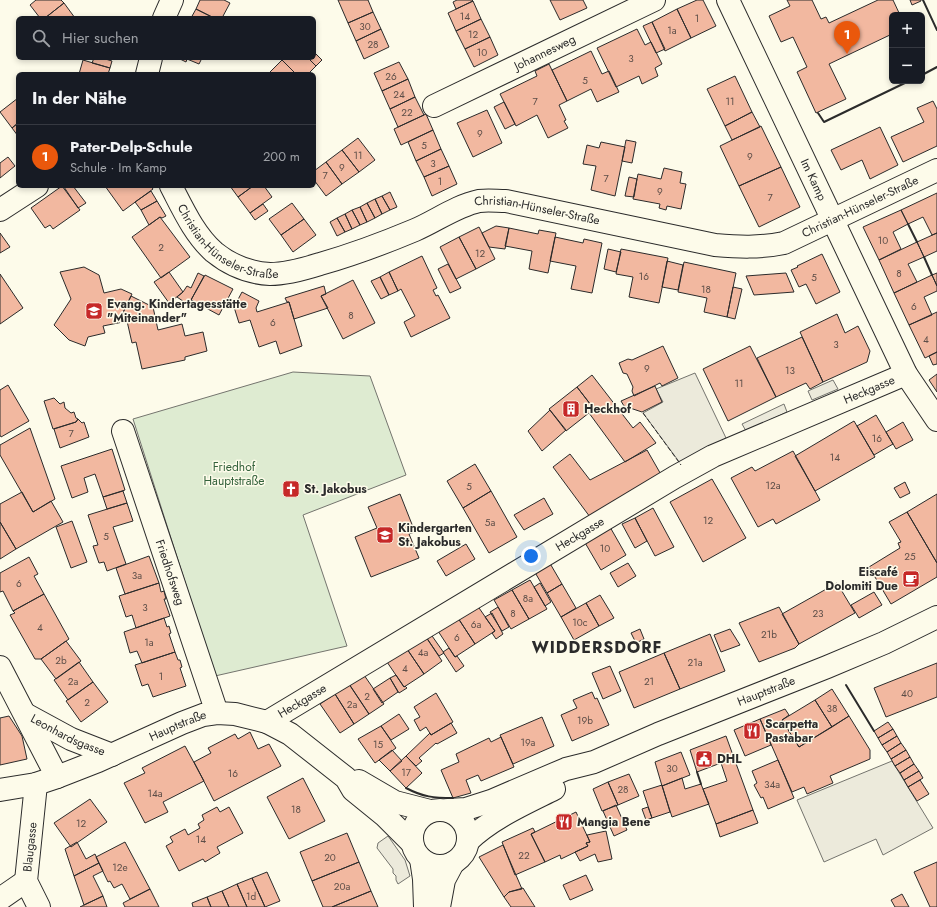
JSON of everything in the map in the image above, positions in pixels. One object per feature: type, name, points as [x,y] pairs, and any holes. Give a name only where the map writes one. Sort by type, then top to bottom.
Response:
[{"type":"street","points":[[165,16],[172,0]]},
{"type":"street","name":"Johannesweg","points":[[434,106],[654,0]]},
{"type":"street","name":"Im Kamp","points":[[728,0],[906,374],[937,420]]},
{"type":"street","points":[[148,72],[150,60]]},
{"type":"street","name":"Christian-Hünseler-Straße","points":[[172,188],[200,237],[214,252],[230,264],[251,271],[269,274],[299,270],[348,256],[415,230],[467,205],[480,201],[492,200],[715,245],[743,248],[764,247],[784,243],[937,170]]},
{"type":"street","points":[[2,205],[33,188]]},
{"type":"street","name":"Heckgasse","points":[[267,722],[675,477],[713,456],[906,374]]},
{"type":"street","name":"Friedhofsweg","points":[[123,431],[217,713]]},
{"type":"street","name":"Hauptstraße","points":[[346,778],[360,781],[395,802],[439,810],[466,809],[491,801],[566,769],[594,762],[658,734],[884,643],[937,617]]},
{"type":"street","name":"Leonhardsgasse","points":[[0,667],[57,777]]},
{"type":"street","name":"Hauptstraße","points":[[0,790],[36,784],[57,777],[112,755],[203,715],[217,713],[235,714],[267,722],[290,734],[346,778],[353,790],[385,816],[416,851]]},
{"type":"street","name":"Leonhardsgasse","points":[[25,714],[71,739],[112,755]]},
{"type":"street","name":"Hauptstraße","points":[[468,841],[480,830],[572,779],[594,762]]},
{"type":"street","name":"Blaugasse","points":[[36,784],[26,881],[38,907]]},
{"type":"street","points":[[425,907],[424,879],[411,837],[415,824],[423,814],[439,810],[455,813],[461,818],[466,826],[468,841],[462,855],[453,863],[444,880],[438,907]]},
{"type":"street","points":[[416,851],[426,862],[438,866],[453,863]]},
{"type":"street","points":[[0,899],[26,881]]},
{"type":"green space","name":"Friedhof Hauptstraße","points":[[293,372],[370,376],[406,475],[303,515],[347,646],[215,676],[133,419]]},
{"type":"shaded area","points":[[695,373],[726,438],[683,467],[643,413],[663,402],[656,389]]},
{"type":"shaded area","points":[[833,380],[838,389],[812,400],[808,391]]},
{"type":"shaded area","points":[[784,404],[787,412],[746,431],[742,424]]},
{"type":"shaded area","points":[[892,761],[933,828],[883,855],[876,839],[824,862],[797,800]]},
{"type":"shaded area","points":[[388,836],[405,860],[410,876],[398,884],[396,876],[393,873],[393,869],[377,848],[378,843]]},
{"type":"building","points":[[36,0],[61,0],[64,3],[48,16],[38,16],[30,5]]},
{"type":"building","points":[[200,0],[224,0],[230,3],[223,16],[210,16],[196,9]]},
{"type":"building","points":[[338,0],[368,0],[373,12],[348,23]]},
{"type":"building","points":[[457,0],[473,1],[456,9],[453,2]]},
{"type":"building","points":[[550,0],[583,0],[587,8],[560,20]]},
{"type":"building","points":[[697,0],[703,0],[716,26],[691,38],[677,9]]},
{"type":"building","points":[[787,0],[812,0],[821,19],[826,17],[829,23],[878,0],[893,0],[899,12],[889,12],[889,35],[829,64],[846,99],[816,113],[797,72],[807,67],[793,37],[781,42],[769,16],[790,6]]},
{"type":"building","points":[[910,0],[921,0],[921,1],[912,5]]},
{"type":"building","points":[[473,1],[481,19],[456,31],[448,13]]},
{"type":"building","points":[[64,3],[74,16],[48,16]]},
{"type":"building","points":[[196,9],[210,16],[192,16]]},
{"type":"building","points":[[677,9],[691,38],[665,51],[652,22]]},
{"type":"building","points":[[373,12],[381,29],[356,41],[348,23]]},
{"type":"building","points":[[481,19],[490,37],[465,49],[456,31]]},
{"type":"building","points":[[652,22],[665,49],[656,53],[643,26]]},
{"type":"building","points":[[381,29],[389,47],[364,59],[356,41]]},
{"type":"building","points":[[637,29],[645,45],[651,42],[662,64],[655,68],[658,76],[642,84],[639,76],[616,87],[597,48]]},
{"type":"building","points":[[490,37],[498,55],[474,67],[465,49]]},
{"type":"building","points":[[591,51],[602,74],[609,71],[619,92],[597,102],[591,89],[567,101],[552,70]]},
{"type":"building","points":[[316,54],[322,60],[316,66],[310,60],[316,60]]},
{"type":"building","points":[[83,60],[110,68],[109,72],[80,72]]},
{"type":"building","points":[[93,60],[112,61],[110,68],[92,63]]},
{"type":"building","points":[[189,60],[201,60],[199,64]]},
{"type":"building","points":[[282,60],[310,60],[316,66],[310,72],[294,72]]},
{"type":"building","points":[[282,60],[294,72],[270,72]]},
{"type":"building","points":[[399,62],[408,79],[382,91],[374,73]]},
{"type":"building","points":[[549,64],[567,101],[559,105],[568,128],[548,138],[537,115],[516,126],[500,94],[537,76],[535,71]]},
{"type":"building","points":[[735,76],[752,112],[725,126],[707,89]]},
{"type":"building","points":[[408,79],[415,97],[390,109],[382,91]]},
{"type":"building","points":[[415,97],[424,115],[398,127],[390,109]]},
{"type":"building","points":[[16,100],[16,125],[12,128],[0,112]]},
{"type":"building","points":[[933,101],[937,109],[937,146],[903,162],[891,137],[924,122],[917,108]]},
{"type":"building","points":[[504,102],[515,124],[505,129],[494,107]]},
{"type":"building","points":[[487,110],[502,143],[473,157],[457,123]]},
{"type":"building","points":[[752,112],[760,127],[732,140],[725,126]]},
{"type":"building","points":[[426,114],[433,130],[401,145],[394,129]]},
{"type":"building","points":[[16,125],[16,133],[12,128]]},
{"type":"building","points":[[761,126],[781,167],[739,186],[720,146]]},
{"type":"building","points":[[880,127],[898,165],[870,179],[862,160],[841,170],[831,150]]},
{"type":"building","points":[[433,130],[441,149],[416,161],[408,142]]},
{"type":"building","points":[[358,138],[375,160],[359,172],[342,150]]},
{"type":"building","points":[[626,140],[636,142],[632,163],[622,161]]},
{"type":"building","points":[[601,142],[625,147],[615,196],[591,190],[596,166],[583,164],[587,145],[599,148]]},
{"type":"building","points":[[441,149],[449,166],[424,177],[416,161]]},
{"type":"building","points":[[342,150],[359,172],[342,184],[326,162]]},
{"type":"building","points":[[8,157],[15,166],[0,178],[0,163]]},
{"type":"building","points":[[326,162],[342,184],[326,196],[316,183],[316,170]]},
{"type":"building","points":[[449,166],[457,184],[432,196],[424,177]]},
{"type":"building","points":[[781,167],[800,207],[759,227],[739,186]]},
{"type":"building","points":[[664,168],[682,172],[680,183],[686,184],[681,209],[667,206],[666,210],[659,208],[660,204],[633,199],[638,174],[661,179]]},
{"type":"building","points":[[629,177],[637,179],[634,197],[625,196]]},
{"type":"building","points":[[59,188],[64,188],[80,210],[53,229],[50,225],[45,228],[31,208]]},
{"type":"building","points":[[65,188],[75,188],[86,203],[78,208]]},
{"type":"building","points":[[106,188],[152,188],[153,189],[123,211]]},
{"type":"building","points":[[231,188],[250,188],[238,197]]},
{"type":"building","points":[[250,188],[265,188],[272,197],[250,213],[238,197]]},
{"type":"building","points":[[151,191],[157,201],[141,210],[135,202]]},
{"type":"building","points":[[390,192],[397,207],[390,210],[382,196]]},
{"type":"building","points":[[937,193],[937,233],[932,235],[923,217],[908,224],[901,210]]},
{"type":"building","points":[[382,196],[390,210],[382,214],[375,199]]},
{"type":"building","points":[[375,199],[382,214],[375,218],[367,203]]},
{"type":"building","points":[[157,201],[166,216],[162,218],[160,217],[149,225],[141,210]]},
{"type":"building","points":[[292,203],[304,219],[281,235],[269,219]]},
{"type":"building","points":[[367,203],[375,218],[367,222],[360,207]]},
{"type":"building","points":[[263,204],[268,211],[255,220],[250,213]]},
{"type":"building","points":[[360,207],[367,222],[360,225],[352,210]]},
{"type":"building","points":[[352,210],[360,225],[352,229],[345,214]]},
{"type":"building","points":[[901,210],[908,224],[893,232],[901,249],[879,260],[863,227]]},
{"type":"building","points":[[345,214],[352,229],[345,232],[337,218]]},
{"type":"building","points":[[160,217],[190,257],[161,278],[132,237]]},
{"type":"building","points":[[337,218],[345,232],[337,236],[330,222]]},
{"type":"building","points":[[304,219],[316,235],[293,252],[281,235]]},
{"type":"building","points":[[496,226],[509,228],[505,249],[489,247],[482,233]]},
{"type":"building","points":[[479,227],[495,259],[476,269],[459,237]]},
{"type":"building","points":[[509,228],[538,234],[539,230],[556,233],[548,273],[529,269],[532,251],[505,246]]},
{"type":"building","points":[[0,233],[10,247],[0,253]]},
{"type":"building","points":[[937,233],[937,251],[924,257],[917,242]]},
{"type":"building","points":[[459,237],[476,269],[456,279],[440,247]]},
{"type":"building","points":[[555,237],[583,243],[584,239],[602,243],[592,293],[571,289],[576,266],[550,261]]},
{"type":"building","points":[[917,242],[924,257],[908,264],[917,282],[894,293],[879,260]]},
{"type":"building","points":[[608,249],[621,252],[616,272],[604,269]]},
{"type":"building","points":[[621,249],[668,258],[659,303],[629,297],[633,277],[616,274]]},
{"type":"building","points":[[822,254],[840,292],[816,304],[806,284],[799,287],[791,270]]},
{"type":"building","points":[[422,256],[437,288],[433,290],[436,296],[438,295],[450,318],[411,337],[404,322],[415,316],[401,289],[398,291],[389,272]]},
{"type":"building","points":[[667,261],[683,265],[678,290],[662,287]]},
{"type":"building","points":[[684,262],[736,273],[727,317],[704,312],[707,298],[678,292]]},
{"type":"building","points":[[448,264],[461,288],[450,293],[438,269]]},
{"type":"building","name":"Evang. Kindertagesstätte \"Miteinander\"","points":[[84,267],[99,275],[104,293],[121,289],[132,294],[118,323],[103,326],[105,333],[88,337],[85,346],[69,340],[54,325],[71,299],[60,272]]},
{"type":"building","points":[[169,272],[183,292],[169,303],[154,282]]},
{"type":"building","points":[[389,272],[398,291],[389,295],[380,277]]},
{"type":"building","points":[[198,273],[204,276],[191,300],[193,301],[190,306],[177,297],[187,286],[191,288]]},
{"type":"building","points":[[786,273],[794,292],[754,295],[746,276]]},
{"type":"building","points":[[937,273],[937,286],[932,275]]},
{"type":"building","points":[[0,274],[23,308],[0,324]]},
{"type":"building","points":[[205,275],[233,289],[219,315],[191,300]]},
{"type":"building","points":[[932,275],[937,286],[937,291],[924,297],[932,315],[909,325],[894,293]]},
{"type":"building","points":[[380,277],[389,295],[381,299],[371,281]]},
{"type":"building","points":[[353,280],[375,323],[343,339],[321,296]]},
{"type":"building","points":[[324,286],[326,294],[321,296],[328,308],[294,319],[289,302],[287,302],[285,298]]},
{"type":"building","points":[[733,287],[742,289],[735,319],[727,317]]},
{"type":"building","points":[[242,292],[259,301],[256,308],[257,312],[289,302],[302,346],[280,354],[276,341],[259,347],[250,320],[239,323],[234,307]]},
{"type":"building","points":[[131,296],[153,307],[158,330],[182,324],[185,336],[203,332],[207,351],[185,357],[185,360],[142,369],[136,342],[132,343],[127,321],[118,323]]},
{"type":"building","points":[[937,312],[937,352],[925,358],[909,325]]},
{"type":"building","points":[[837,314],[845,333],[858,326],[870,351],[867,362],[823,382],[800,332]]},
{"type":"building","points":[[802,337],[823,382],[810,389],[806,383],[776,397],[757,358]]},
{"type":"building","points":[[663,346],[678,378],[662,386],[660,383],[634,396],[632,391],[633,387],[627,374],[623,373],[619,363],[628,359],[632,360]]},
{"type":"building","points":[[750,346],[776,397],[728,421],[703,369]]},
{"type":"building","points":[[937,352],[937,364],[933,365],[929,356]]},
{"type":"building","points":[[937,374],[937,392],[929,380]]},
{"type":"building","points":[[592,375],[633,428],[640,422],[656,443],[625,462],[589,413],[594,409],[577,387]]},
{"type":"building","points":[[8,385],[29,421],[1,437],[0,390]]},
{"type":"building","points":[[655,386],[662,402],[642,412],[624,406],[621,401]]},
{"type":"building","name":"Heckhof","points":[[577,387],[594,409],[566,431],[549,409]]},
{"type":"building","points":[[54,398],[60,404],[64,402],[65,408],[71,413],[74,412],[76,418],[78,419],[76,422],[53,429],[44,401]]},
{"type":"building","points":[[550,410],[566,430],[542,451],[528,431]]},
{"type":"building","points":[[876,415],[893,444],[874,455],[857,426]]},
{"type":"building","points":[[78,419],[82,423],[84,422],[89,437],[60,448],[54,429],[76,422]]},
{"type":"building","points":[[854,421],[875,457],[815,491],[795,456]]},
{"type":"building","points":[[903,422],[913,440],[896,449],[886,432]]},
{"type":"building","points":[[30,428],[55,499],[33,512],[0,455],[0,445]]},
{"type":"building","points":[[112,449],[125,490],[103,497],[95,474],[84,478],[88,492],[72,498],[61,466]]},
{"type":"building","points":[[647,450],[663,478],[590,517],[553,467],[570,454],[590,480]]},
{"type":"building","points":[[793,451],[820,500],[776,524],[773,519],[758,527],[731,478],[752,467],[755,471]]},
{"type":"building","points":[[475,464],[491,491],[463,508],[447,481]]},
{"type":"building","points":[[712,479],[746,538],[703,562],[670,502]]},
{"type":"building","points":[[905,482],[910,493],[900,498],[894,488]]},
{"type":"building","points":[[123,491],[127,503],[107,509],[103,497]]},
{"type":"building","points":[[491,491],[517,537],[489,553],[463,508]]},
{"type":"building","points":[[22,492],[33,512],[51,501],[63,522],[16,549],[0,522],[0,504]]},
{"type":"building","name":"Kindergarten St. Jakobus","points":[[400,494],[415,532],[409,534],[419,558],[371,577],[355,537],[377,528],[368,507]]},
{"type":"building","points":[[937,494],[937,563],[907,512]]},
{"type":"building","points":[[544,498],[553,514],[524,530],[514,515]]},
{"type":"building","points":[[127,503],[133,521],[113,527],[126,564],[107,571],[104,562],[99,563],[93,546],[98,545],[88,515]]},
{"type":"building","points":[[653,508],[674,547],[655,556],[635,518]]},
{"type":"building","points":[[907,512],[937,563],[937,577],[891,604],[869,567],[900,548],[898,543],[901,542],[889,522]]},
{"type":"building","points":[[635,518],[647,541],[635,548],[622,524]]},
{"type":"building","points":[[72,521],[87,562],[71,568],[56,527]]},
{"type":"building","points":[[0,522],[16,549],[0,559]]},
{"type":"building","points":[[610,527],[626,555],[601,570],[584,541]]},
{"type":"building","points":[[466,544],[475,559],[446,576],[437,561]]},
{"type":"building","points":[[149,556],[159,583],[125,594],[116,568]]},
{"type":"building","points":[[29,557],[38,574],[34,576],[44,594],[13,611],[3,591],[0,592],[0,573]]},
{"type":"building","points":[[548,560],[562,584],[547,593],[533,569]]},
{"type":"building","points":[[628,563],[636,576],[618,587],[610,573]]},
{"type":"building","points":[[530,580],[547,609],[529,619],[512,590]]},
{"type":"building","points":[[159,583],[161,592],[164,591],[166,599],[164,599],[170,616],[136,628],[132,615],[126,617],[119,596]]},
{"type":"building","points":[[540,583],[551,602],[545,606],[534,587]]},
{"type":"building","points":[[837,583],[855,613],[799,644],[782,614]]},
{"type":"building","points":[[562,584],[576,608],[561,617],[547,593]]},
{"type":"building","points":[[512,590],[529,619],[511,629],[494,600]]},
{"type":"building","points":[[874,592],[882,605],[859,618],[851,605]]},
{"type":"building","points":[[44,594],[69,639],[41,659],[35,659],[10,615],[15,613],[13,611]]},
{"type":"building","points":[[600,595],[614,618],[599,626],[586,603]]},
{"type":"building","points":[[586,603],[599,626],[574,640],[561,617]]},
{"type":"building","points":[[477,605],[495,631],[475,644],[458,618]]},
{"type":"building","points":[[498,607],[509,627],[502,631],[490,612]]},
{"type":"building","points":[[779,607],[799,644],[795,648],[759,662],[739,623]]},
{"type":"building","points":[[492,613],[503,634],[496,639],[492,633],[495,631],[485,617]]},
{"type":"building","points":[[164,618],[167,627],[169,626],[171,633],[169,634],[175,652],[142,663],[137,651],[130,653],[124,632]]},
{"type":"building","points":[[458,618],[475,644],[455,657],[438,631]]},
{"type":"building","points":[[640,629],[644,639],[636,643],[631,633]]},
{"type":"building","points":[[730,629],[740,645],[721,652],[714,635]]},
{"type":"building","points":[[430,633],[444,653],[439,656],[426,637]]},
{"type":"building","points":[[710,634],[725,671],[680,689],[664,653]]},
{"type":"building","points":[[426,637],[442,661],[424,674],[407,649]]},
{"type":"building","points":[[66,641],[81,661],[56,679],[41,659]]},
{"type":"building","points":[[449,648],[464,666],[456,672],[443,652]]},
{"type":"building","points":[[407,649],[424,674],[404,687],[387,662]]},
{"type":"building","points":[[175,652],[178,660],[180,660],[182,667],[180,668],[186,686],[153,697],[148,684],[142,686],[135,665]]},
{"type":"building","points":[[664,653],[680,689],[634,708],[619,672]]},
{"type":"building","points":[[79,662],[93,682],[68,700],[54,680]]},
{"type":"building","points":[[937,663],[937,697],[886,717],[874,688]]},
{"type":"building","points":[[610,666],[621,691],[603,699],[592,673]]},
{"type":"building","points":[[364,675],[384,704],[369,714],[349,684]]},
{"type":"building","points":[[396,675],[404,687],[405,686],[407,688],[399,693],[390,678]]},
{"type":"building","points":[[390,678],[398,692],[382,703],[373,689]]},
{"type":"building","points":[[93,682],[108,702],[81,722],[66,701]]},
{"type":"building","points":[[349,684],[369,714],[354,724],[335,694]]},
{"type":"building","points":[[832,689],[849,716],[832,727],[815,700]]},
{"type":"building","points":[[592,692],[595,699],[597,698],[609,725],[572,741],[561,715],[577,708],[573,700]]},
{"type":"building","points":[[436,693],[453,722],[431,735],[426,727],[420,731],[414,720],[420,717],[414,707]]},
{"type":"building","points":[[335,694],[354,724],[340,733],[320,704]]},
{"type":"building","points":[[815,700],[832,727],[799,747],[782,720]]},
{"type":"building","points":[[785,709],[789,715],[782,720],[799,747],[849,716],[870,750],[870,759],[830,776],[833,783],[807,794],[804,787],[792,792],[760,719]]},
{"type":"building","points":[[399,714],[409,729],[391,740],[381,726]]},
{"type":"building","points":[[9,716],[22,736],[27,759],[0,765],[0,718]]},
{"type":"building","points":[[542,717],[554,746],[513,764],[500,735]]},
{"type":"building","points":[[760,719],[771,745],[745,756],[734,730]]},
{"type":"building","points":[[888,722],[893,729],[878,738],[874,731]]},
{"type":"building","points":[[451,723],[457,733],[437,744],[436,743],[419,758],[422,761],[416,766],[406,756],[430,733],[431,735]]},
{"type":"building","points":[[381,726],[396,748],[375,763],[358,739]]},
{"type":"building","points":[[893,729],[897,736],[882,745],[878,738]]},
{"type":"building","points":[[250,732],[258,749],[269,744],[281,766],[214,801],[194,762],[211,753],[208,748],[235,734],[238,739]]},
{"type":"building","points":[[726,736],[734,758],[697,772],[690,750]]},
{"type":"building","points":[[897,736],[901,743],[887,752],[882,745]]},
{"type":"building","points":[[501,737],[514,767],[481,781],[478,775],[466,780],[471,793],[453,798],[441,770],[459,762],[456,754],[489,738],[491,742]]},
{"type":"building","points":[[901,743],[906,750],[891,759],[887,752]]},
{"type":"building","points":[[185,746],[204,781],[163,802],[168,812],[145,823],[124,783],[145,773],[142,768]]},
{"type":"building","points":[[392,750],[402,761],[390,771],[379,760]]},
{"type":"building","points":[[906,750],[910,757],[895,766],[891,759]]},
{"type":"building","points":[[681,752],[690,775],[662,786],[655,762]]},
{"type":"building","points":[[406,756],[422,773],[406,788],[390,771]]},
{"type":"building","points":[[910,757],[914,764],[900,773],[895,766]]},
{"type":"building","points":[[734,758],[753,810],[716,824],[703,789],[727,781],[721,763]]},
{"type":"building","points":[[778,760],[794,798],[768,809],[763,797],[761,798],[754,785],[757,783],[752,771]]},
{"type":"building","points":[[914,764],[919,771],[904,780],[900,773]]},
{"type":"building","points":[[919,771],[923,778],[908,787],[904,780]]},
{"type":"building","points":[[629,774],[639,796],[618,805],[608,782]]},
{"type":"building","points":[[303,778],[325,821],[289,839],[267,797]]},
{"type":"building","points":[[682,778],[685,789],[701,784],[709,804],[672,817],[662,786]]},
{"type":"building","points":[[920,780],[929,794],[917,801],[908,787]]},
{"type":"building","points":[[608,782],[618,805],[602,811],[593,789]]},
{"type":"building","points":[[662,785],[670,812],[652,818],[643,791]]},
{"type":"building","points":[[90,799],[107,822],[71,847],[54,823]]},
{"type":"building","points":[[616,805],[627,830],[614,836],[603,811]]},
{"type":"building","points":[[217,807],[220,812],[229,807],[243,833],[217,847],[220,853],[205,862],[203,859],[179,871],[166,846],[173,842],[170,837],[185,829],[188,835],[200,828],[198,824],[204,820],[202,815]]},
{"type":"building","points":[[648,807],[652,818],[646,820],[642,809]]},
{"type":"building","points":[[753,810],[758,823],[720,837],[716,824]]},
{"type":"building","points":[[576,812],[590,842],[586,843],[588,846],[561,859],[560,855],[545,862],[531,834]]},
{"type":"building","points":[[533,828],[535,832],[531,834],[545,862],[515,875],[502,842]]},
{"type":"building","points":[[606,831],[612,859],[598,862],[595,854],[580,861],[575,852],[588,846],[586,843],[590,842],[587,835]]},
{"type":"building","points":[[347,833],[359,862],[312,881],[300,852]]},
{"type":"building","points":[[77,842],[86,859],[95,854],[99,863],[74,876],[65,849]]},
{"type":"building","points":[[125,842],[150,889],[130,899],[122,884],[114,888],[110,881],[108,882],[96,857]]},
{"type":"building","points":[[503,845],[522,889],[509,892],[504,897],[479,857]]},
{"type":"building","points":[[359,862],[371,891],[332,907],[323,907],[312,881]]},
{"type":"building","points":[[937,862],[937,907],[930,907],[914,872]]},
{"type":"building","points":[[99,863],[103,871],[93,876],[103,896],[84,905],[74,876]]},
{"type":"building","points":[[267,872],[280,901],[265,907],[252,878]]},
{"type":"building","points":[[586,875],[593,890],[570,900],[563,885]]},
{"type":"building","points":[[252,878],[265,907],[247,907],[237,884]]},
{"type":"building","points":[[237,884],[247,907],[229,907],[222,891]]},
{"type":"building","points":[[523,888],[535,907],[511,907],[504,897],[509,892]]},
{"type":"building","points":[[150,889],[159,907],[125,907],[123,903]]},
{"type":"building","points":[[222,891],[229,907],[211,907],[207,897]]},
{"type":"building","points":[[371,891],[378,907],[332,907]]},
{"type":"building","points":[[902,894],[909,907],[895,907],[891,900]]},
{"type":"building","points":[[103,896],[107,907],[80,907],[84,905]]},
{"type":"building","points":[[207,897],[211,907],[193,907],[192,903]]},
{"type":"fence","points":[[643,413],[681,465]]},
{"type":"wall","points":[[923,0],[937,30]]},
{"type":"wall","points":[[925,73],[937,67]]},
{"type":"wall","points":[[818,113],[824,122],[903,84]]},
{"type":"wall","points":[[908,224],[917,242]]},
{"type":"wall","points":[[924,257],[932,275]]},
{"type":"wall","points":[[846,685],[874,731]]},
{"type":"wall","points":[[697,772],[701,784]]},
{"type":"wall","points":[[406,788],[429,796],[453,798]]},
{"type":"place","name":"Pater-Delp-Schule","points":[[847,54]]},
{"type":"place","name":"Evang. Kindertagesstätte \"Miteinander\"","points":[[94,311]]},
{"type":"place","name":"Heckhof","points":[[571,409]]},
{"type":"place","name":"St. Jakobus","points":[[291,489]]},
{"type":"place","name":"Kindergarten St. Jakobus","points":[[385,535]]},
{"type":"place","name":"Eiscafé Dolomiti Due","points":[[911,579]]},
{"type":"place","name":"Scarpetta Pastabar","points":[[752,731]]},
{"type":"place","name":"DHL","points":[[704,759]]},
{"type":"place","name":"Mangia Bene","points":[[564,822]]},
{"type":"district","name":"WIDDERSDORF","points":[[597,647]]}]
